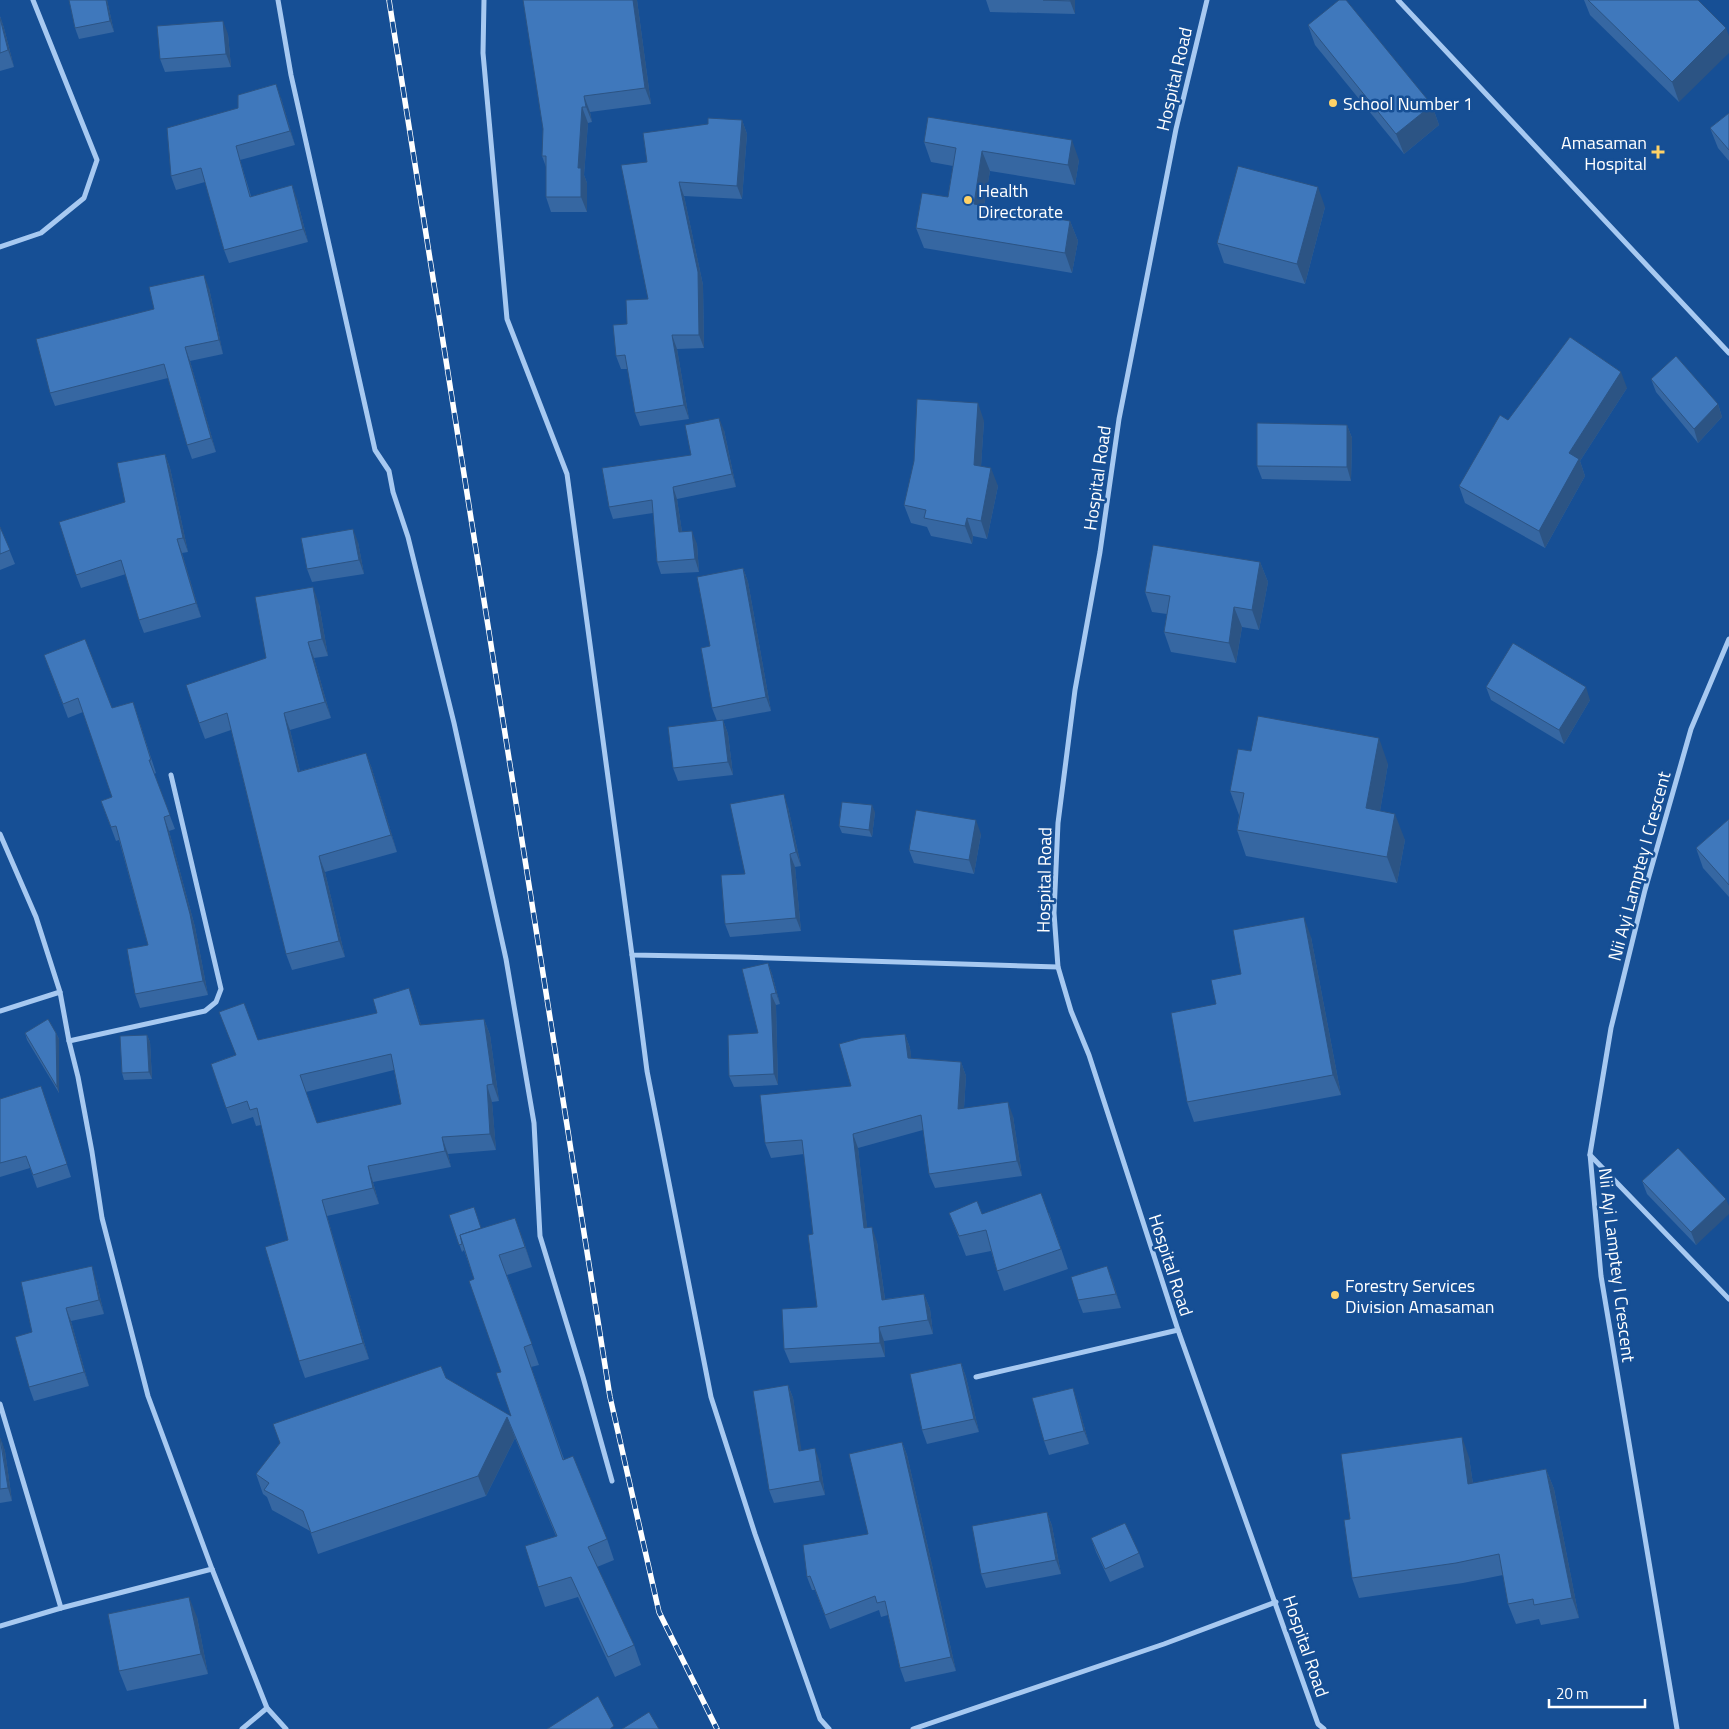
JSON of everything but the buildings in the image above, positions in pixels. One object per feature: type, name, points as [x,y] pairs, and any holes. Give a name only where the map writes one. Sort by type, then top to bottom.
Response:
[{"type":"street","points":[[0,247],[41,233],[84,198],[97,160],[33,0]]},
{"type":"street","points":[[278,0],[291,75],[375,450],[389,471],[408,537],[454,723],[506,959],[534,1123],[540,1236],[612,1481]]},
{"type":"street","points":[[484,0],[483,53],[507,319],[567,474],[647,1071],[711,1397],[755,1534],[820,1719],[830,1729]]},
{"type":"street","name":"Hospital Road","points":[[1207,0],[1176,129],[1121,410],[1100,552],[1075,690],[1058,823],[1054,914],[1058,967],[1071,1011],[1089,1055],[1178,1330],[1318,1724],[1324,1729]]},
{"type":"street","points":[[1398,0],[1729,353]]},
{"type":"street","name":"Nii Ayi Lamptey I Crescent","points":[[1677,1729],[1601,1276],[1590,1154],[1611,1028],[1645,890],[1691,729],[1729,639]]},
{"type":"street","points":[[69,1041],[205,1011],[216,1002],[221,989],[171,775]]},
{"type":"street","points":[[0,834],[36,917],[60,992],[92,1152],[102,1218],[148,1396],[212,1569],[267,1708],[286,1729]]},
{"type":"street","points":[[632,955],[1058,967]]},
{"type":"street","points":[[0,1011],[60,992]]},
{"type":"street","points":[[1590,1154],[1729,1299]]},
{"type":"street","points":[[976,1377],[1178,1330]]},
{"type":"street","points":[[0,1404],[61,1608]]},
{"type":"street","points":[[0,1626],[61,1608],[212,1569]]},
{"type":"street","points":[[914,1729],[1164,1644],[1276,1602]]},
{"type":"street","points":[[242,1729],[267,1708]]},
{"type":"railway","points":[[389,0],[610,1397],[659,1612],[717,1729]]},
{"type":"place","name":"School Number 1","points":[[1333,103]]},
{"type":"place","name":"Amasaman Hospital","points":[[1658,152]]},
{"type":"place","name":"Health Directorate","points":[[968,200]]},
{"type":"place","name":"Forestry Services Division Amasaman","points":[[1335,1295]]}]
